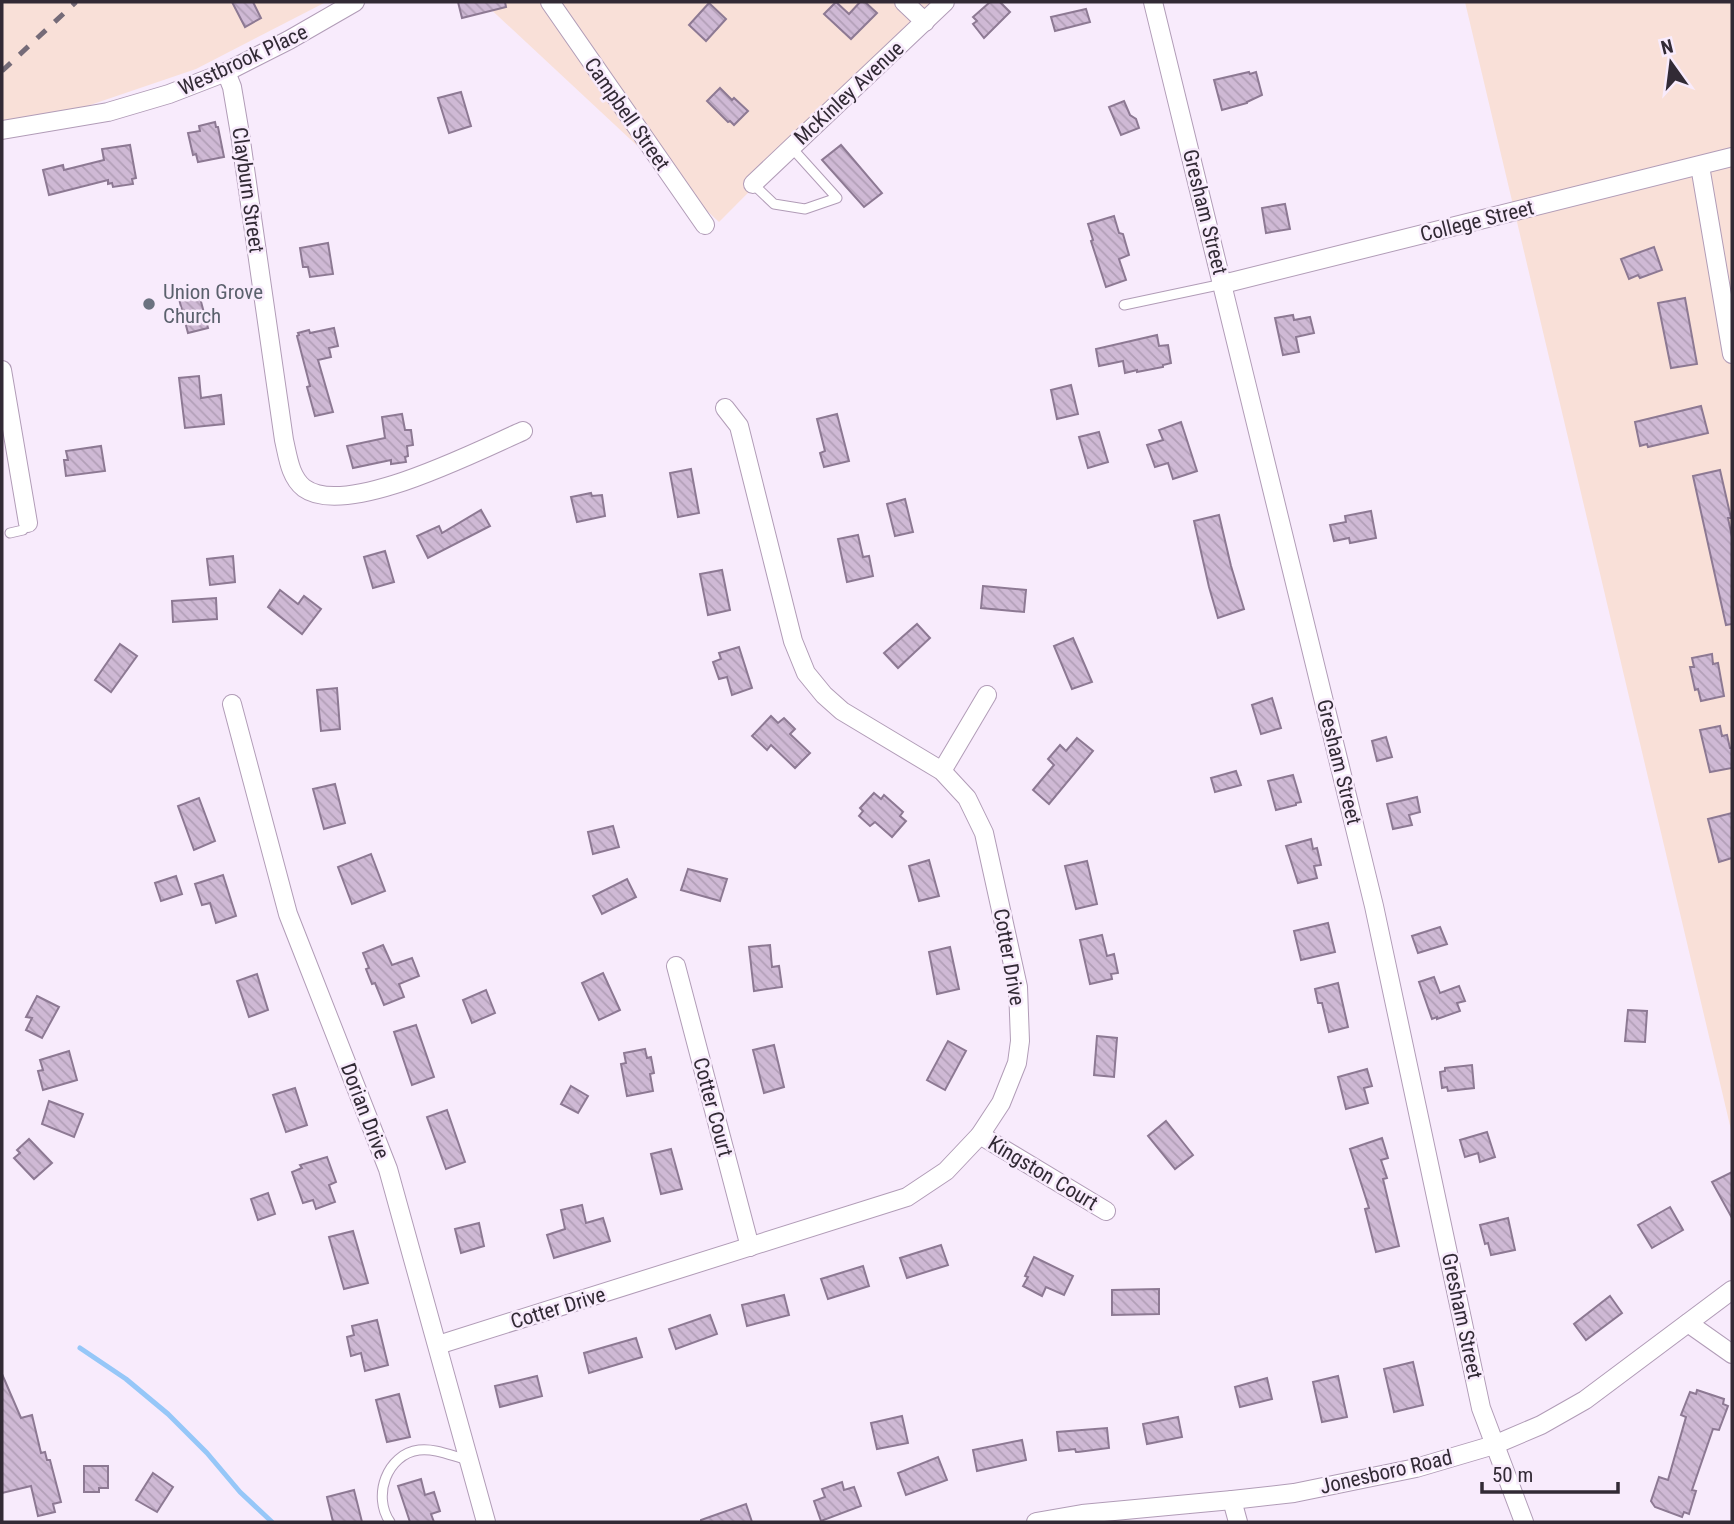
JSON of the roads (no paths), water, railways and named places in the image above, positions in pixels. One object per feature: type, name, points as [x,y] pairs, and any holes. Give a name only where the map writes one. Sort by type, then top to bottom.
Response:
[{"type":"street","name":"Westbrook Place","points":[[2,130],[108,112],[169,94],[226,72],[355,2]]},
{"type":"street","name":"Campbell Street","points":[[550,2],[705,225]]},
{"type":"street","points":[[904,2],[925,22]]},
{"type":"street","name":"McKinley Avenue","points":[[753,184],[945,2]]},
{"type":"street","name":"Gresham Street","points":[[1153,2],[1371,893],[1481,1408],[1524,1522]]},
{"type":"street","name":"Clayburn Street","points":[[226,72],[232,88],[240,134],[284,440],[292,472],[302,487],[314,494],[329,496],[364,494],[403,483],[523,431]]},
{"type":"street","name":"College Street","points":[[1223,284],[1732,157]]},
{"type":"street","points":[[1700,166],[1732,354]]},
{"type":"street","points":[[2,370],[5,404],[28,523]]},
{"type":"street","name":"Cotter Drive","points":[[438,1345],[907,1197],[946,1171],[980,1136],[1001,1104],[1017,1063],[1020,1041],[1018,987],[984,832],[967,798],[942,771],[842,711],[824,695],[807,673],[793,641],[739,426],[725,408]]},
{"type":"street","points":[[942,771],[987,695]]},
{"type":"street","name":"Dorian Drive","points":[[232,704],[288,914],[388,1168],[486,1522]]},
{"type":"street","name":"Cotter Court","points":[[676,966],[750,1247]]},
{"type":"street","name":"Kingston Court","points":[[980,1136],[1106,1211]]},
{"type":"street","name":"Jonesboro Road","points":[[1036,1522],[1082,1514],[1294,1493],[1416,1468],[1494,1445],[1541,1425],[1585,1400],[1732,1290]]},
{"type":"street","points":[[1688,1323],[1732,1354]]},
{"type":"street","points":[[1232,1500],[1238,1522]]},
{"type":"lane","points":[[753,184],[774,204],[805,209],[837,198],[791,147]]},
{"type":"lane","points":[[1124,305],[1223,284]]},
{"type":"lane","points":[[10,533],[23,530],[28,523]]},
{"type":"lane","points":[[390,1522],[387,1520],[383,1503],[382,1488],[393,1463],[405,1453],[426,1450],[469,1460]]},
{"type":"waterway","points":[[80,1348],[126,1379],[168,1414],[207,1453],[240,1492],[272,1522]]},
{"type":"railway","points":[[2,71],[76,2]]},
{"type":"place","name":"Union Grove Church","points":[[149,304]]}]
